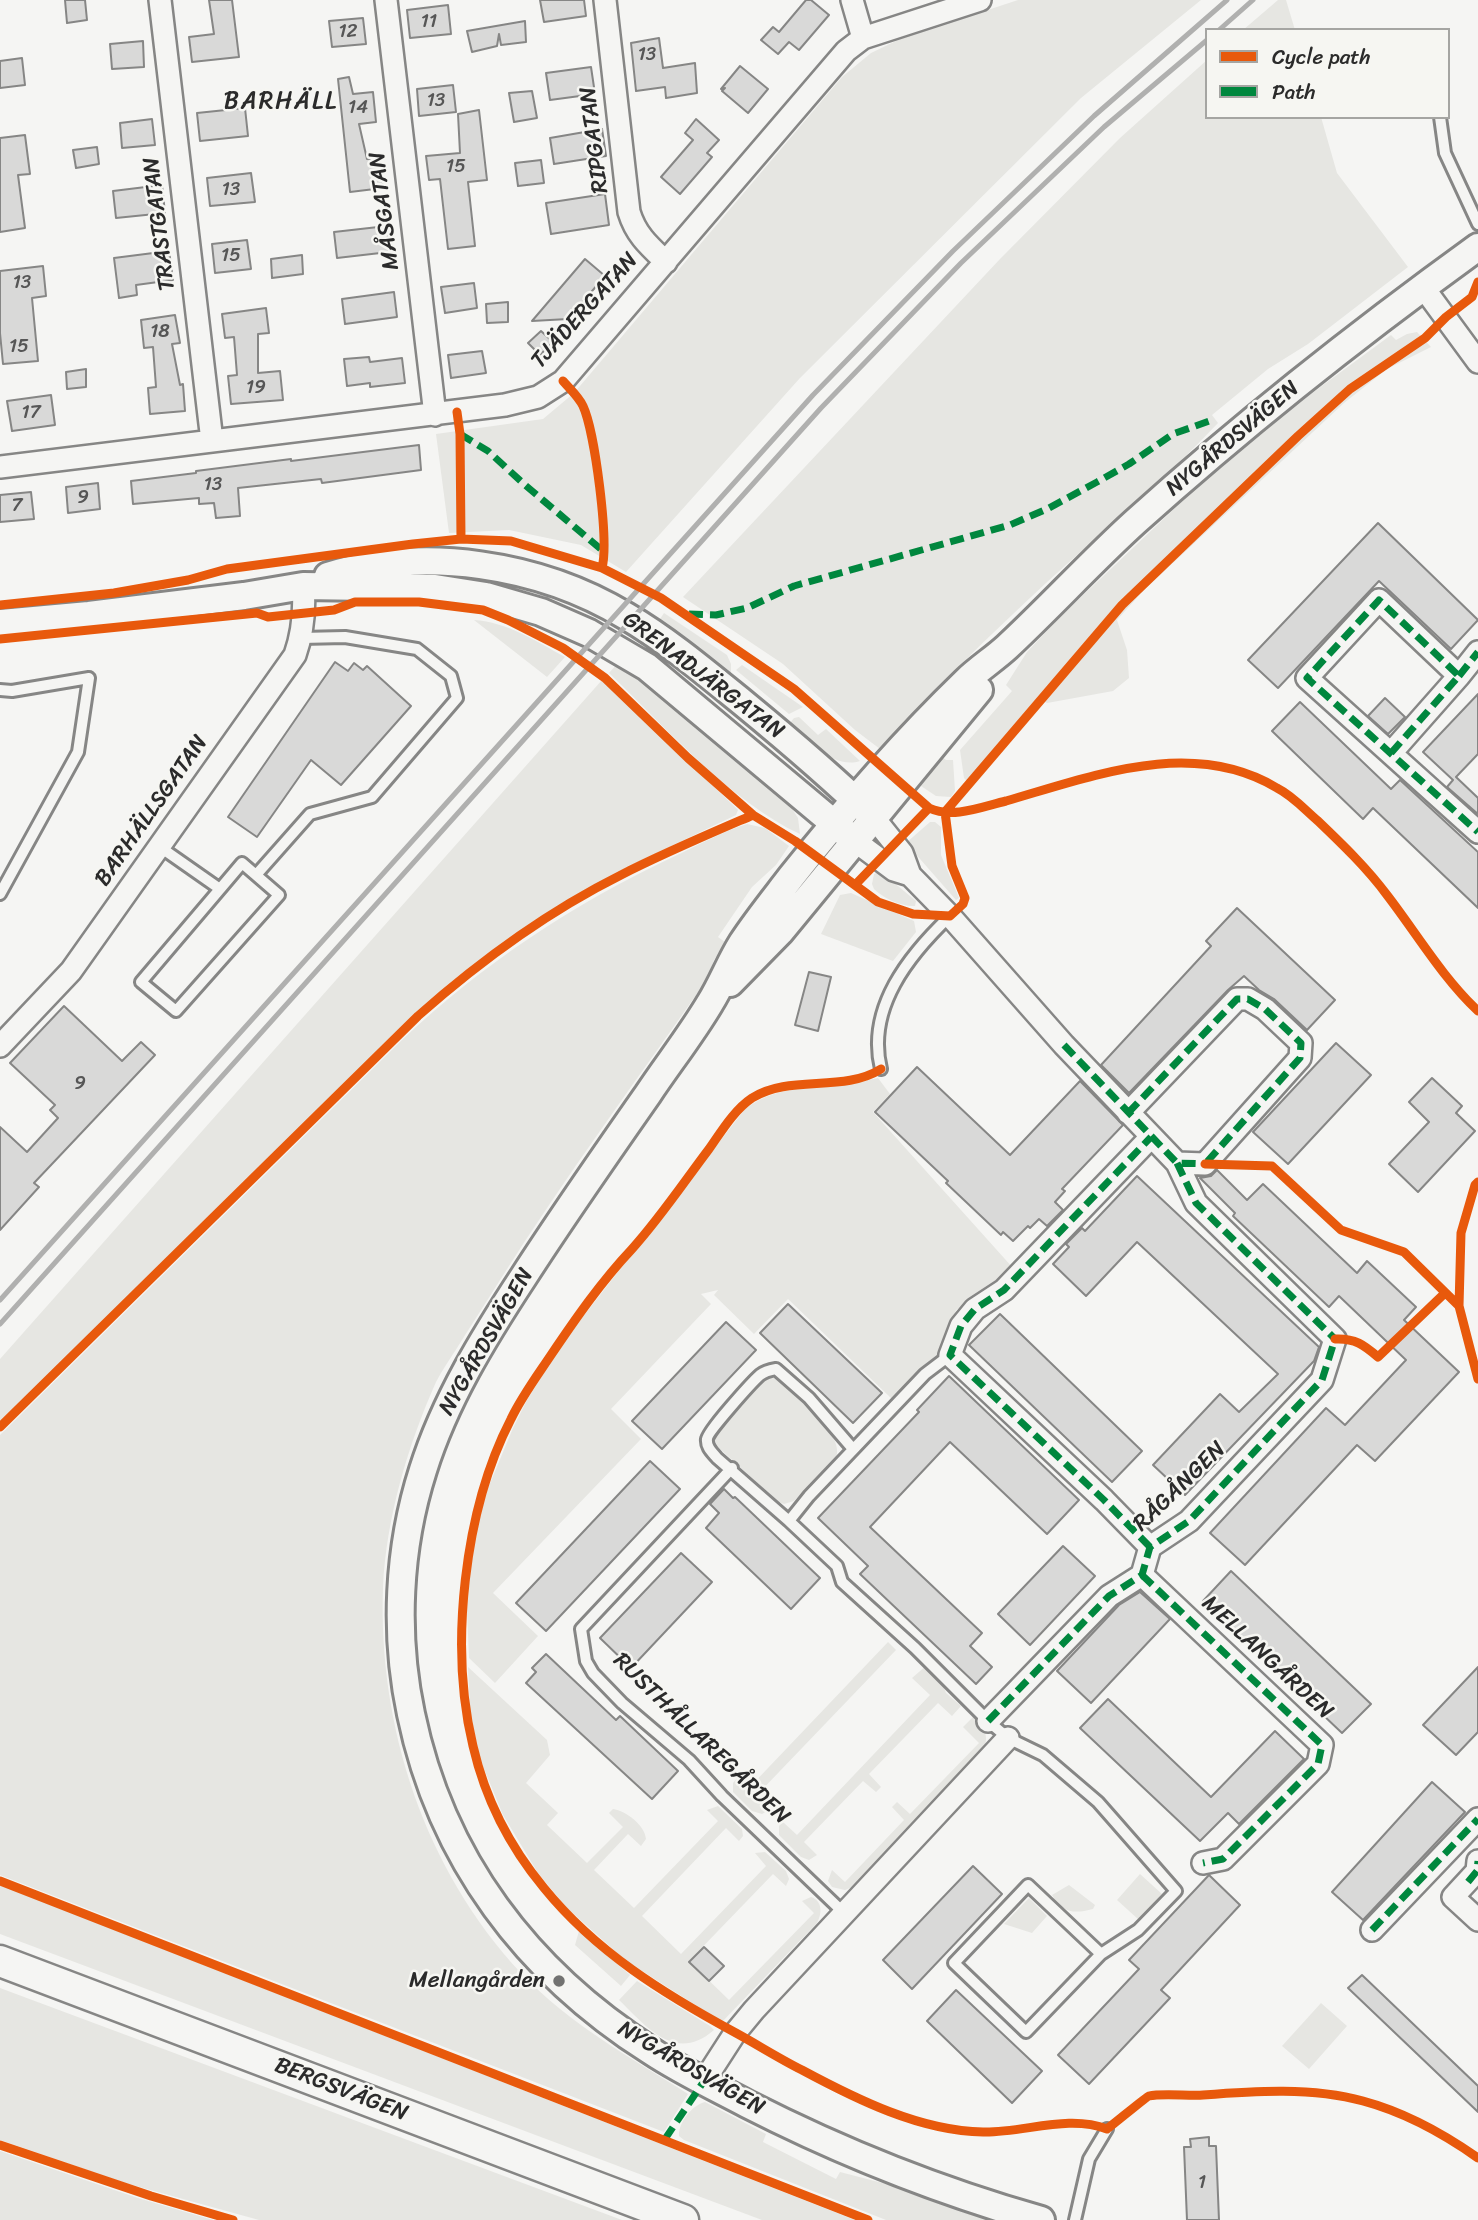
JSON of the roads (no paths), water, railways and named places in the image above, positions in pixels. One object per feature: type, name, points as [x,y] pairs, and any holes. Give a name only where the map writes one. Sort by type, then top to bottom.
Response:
[{"type":"main road","name":"BERGSVÄGEN","points":[[0,1961],[682,2220]]},
{"type":"street","name":"TRASTGATAN","points":[[160,0],[212,441]]},
{"type":"street","name":"MÅSGATAN","points":[[386,0],[435,415]]},
{"type":"street","name":"RIPGATAN","points":[[605,0],[629,212],[633,227],[641,239],[666,262]]},
{"type":"street","points":[[852,0],[863,38]]},
{"type":"street","name":"TJÄDERGATAN","points":[[0,467],[435,415],[522,402],[552,389],[563,381],[666,262],[831,66],[863,38],[980,0]]},
{"type":"street","name":"NYGÅRDSVÄGEN","points":[[1041,2220],[995,2207],[899,2172],[789,2124],[653,2053],[595,2012],[553,1975],[495,1909],[464,1861],[421,1760],[407,1697],[401,1640],[403,1572],[411,1513],[431,1447],[458,1387],[489,1330],[536,1257],[709,1006],[780,932],[845,833],[865,809],[982,686],[1004,650],[1083,570],[1227,442],[1423,287],[1478,247]]},
{"type":"street","points":[[1423,287],[1478,362]]},
{"type":"street","name":"GRENADJÄRGATAN","points":[[303,586],[330,575],[358,569],[411,562],[446,562],[506,571],[579,592],[625,615],[661,638],[780,733],[865,809]]},
{"type":"street","name":"GRENADJÄRGATAN","points":[[0,622],[89,615],[303,586],[435,588],[486,596],[541,611],[564,621],[590,633],[647,667],[845,833]]},
{"type":"street","name":"BARHÄLLSGATAN","points":[[0,1046],[71,971],[295,655],[301,638],[303,586]]},
{"type":"street","points":[[1460,676],[1379,600],[1307,678],[1478,832]]},
{"type":"street","points":[[1391,753],[1478,652]]},
{"type":"street","points":[[865,809],[902,853],[910,875]]},
{"type":"street","points":[[845,833],[886,865],[910,875],[950,916],[1064,1045],[1151,1137],[1177,1163],[1205,1164],[1300,1058],[1301,1043],[1265,1009],[1248,999],[1237,999],[1129,1113]]},
{"type":"street","points":[[1150,1547],[950,1355],[961,1326],[975,1309],[1004,1290],[1151,1137]]},
{"type":"street","name":"RÅGÅNGEN","points":[[1142,1575],[1150,1547],[1189,1521],[1322,1380],[1335,1339],[1196,1203],[1177,1163]]},
{"type":"street","points":[[988,1721],[1109,1596],[1142,1575]]},
{"type":"street","name":"MELLANGÅRDEN","points":[[1142,1575],[1322,1745],[1318,1764],[1223,1859],[1203,1863]]},
{"type":"street","points":[[704,2081],[754,2010],[1008,1738]]},
{"type":"street","points":[[1372,1930],[1478,1819]]},
{"type":"street","points":[[1478,1861],[1478,1871],[1453,1897],[1478,1920]]},
{"type":"lane","points":[[1440,119],[1445,153],[1478,224]]},
{"type":"lane","points":[[256,875],[310,814],[372,797],[457,698],[451,676],[417,649],[345,637],[301,638]]},
{"type":"lane","points":[[0,690],[12,691],[89,678],[78,752],[0,894]]},
{"type":"lane","points":[[160,847],[220,890]]},
{"type":"lane","points":[[242,863],[279,895],[176,1011],[141,982],[220,890],[242,863]]},
{"type":"lane","points":[[881,1069],[878,1037],[881,1017],[891,990],[914,954],[950,916]]},
{"type":"lane","points":[[789,1521],[809,1496],[925,1374],[950,1355]]},
{"type":"lane","points":[[853,1449],[810,1398],[776,1369],[762,1373],[737,1403],[713,1425],[708,1434],[708,1448],[837,1566],[842,1582],[915,1648],[988,1721],[1008,1738],[1043,1755],[1098,1802],[1177,1891],[1138,1930],[1101,1955],[1026,2032],[954,1963],[1028,1885],[1101,1955]]},
{"type":"lane","name":"RUSTHÅLLAREGÅRDEN","points":[[732,1468],[581,1629],[586,1661],[593,1673],[622,1703],[689,1760],[722,1796],[844,1912]]},
{"type":"lane","points":[[1075,2220],[1089,2159],[1107,2129]]},
{"type":"railway","points":[[0,1300],[813,395],[953,251],[1094,116],[1227,0]]},
{"type":"railway","points":[[1221,28],[1253,0]]},
{"type":"railway","points":[[0,1324],[821,408],[961,263],[1104,127],[1205,42]]},
{"type":"place","name":"Mellangården","points":[[559,1981]]},
{"type":"district","name":"BARHÄLL","points":[[281,102]]}]
